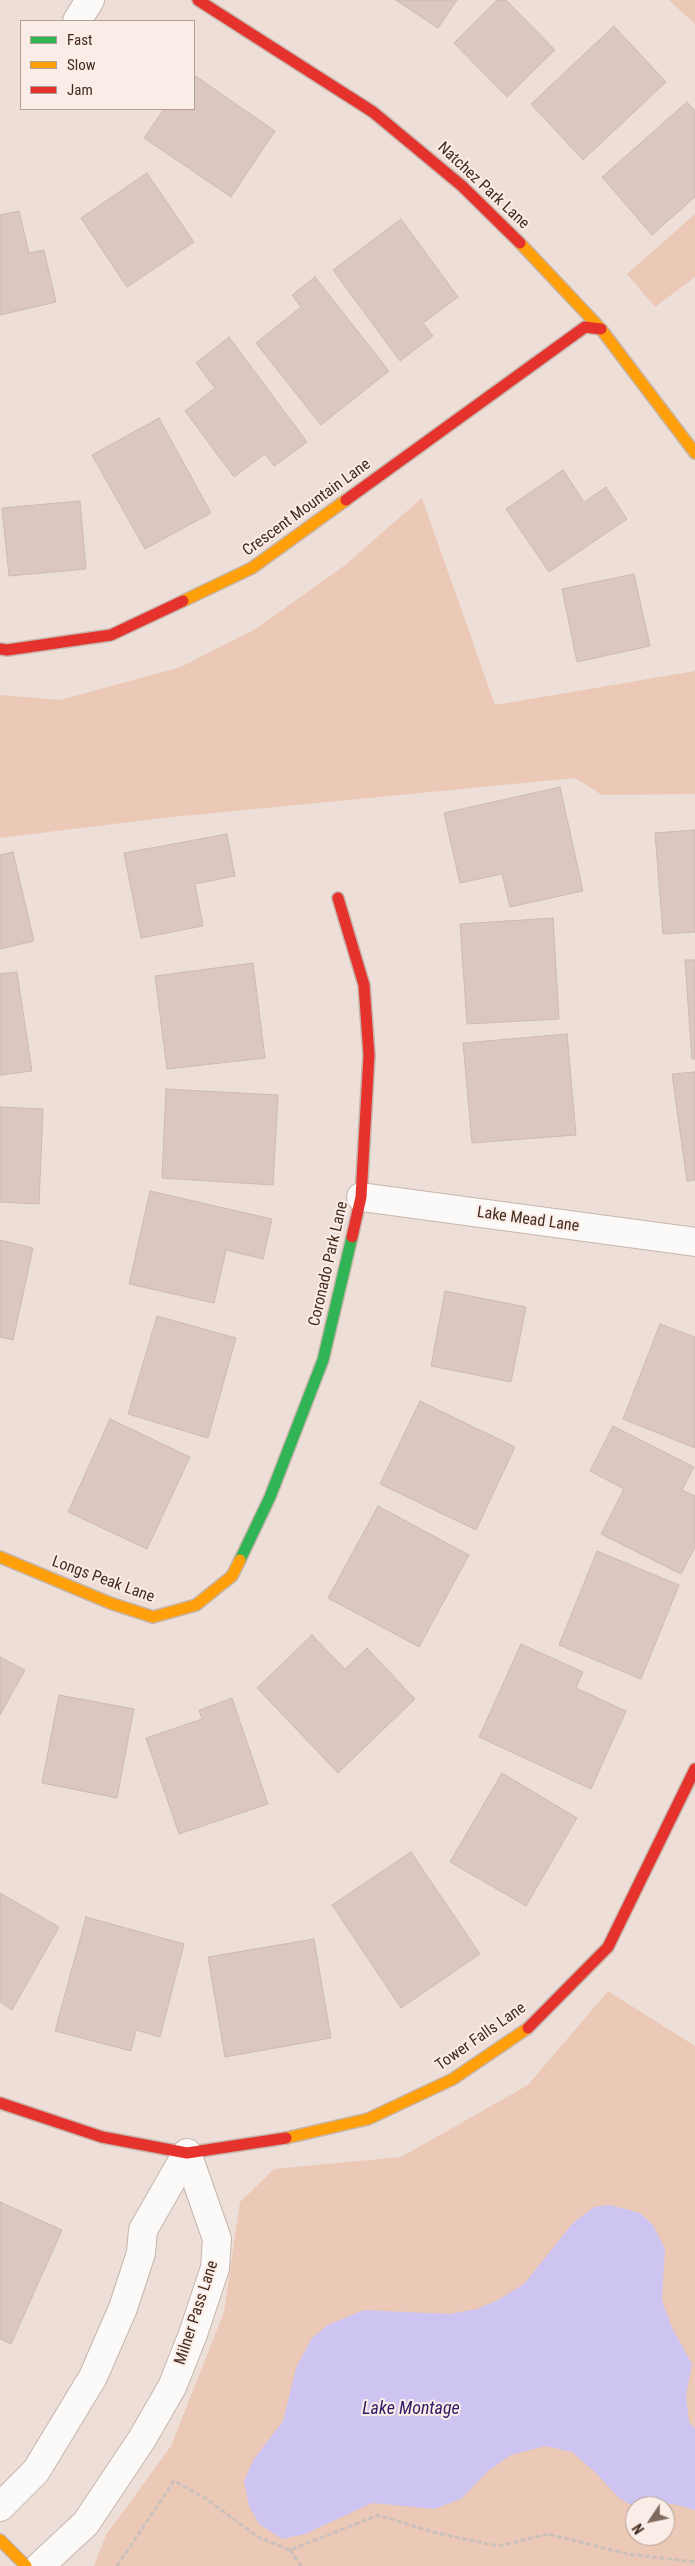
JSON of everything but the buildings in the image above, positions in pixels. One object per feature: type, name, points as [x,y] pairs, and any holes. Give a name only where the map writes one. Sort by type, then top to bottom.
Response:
[{"type":"street","points":[[78,20],[90,0]]},
{"type":"street","name":"Natchez Park Lane","points":[[198,0],[373,112],[462,186],[541,263],[601,329],[695,453]]},
{"type":"street","name":"Crescent Mountain Lane","points":[[0,649],[7,650],[111,635],[252,568],[584,327],[601,329]]},
{"type":"street","name":"Coronado Park Lane","points":[[196,1605],[232,1576],[270,1497],[323,1360],[361,1197],[369,1055],[364,985],[338,898]]},
{"type":"street","name":"Lake Mead Lane","points":[[361,1197],[695,1242]]},
{"type":"street","name":"Longs Peak Lane","points":[[0,1558],[110,1603],[153,1617],[196,1605]]},
{"type":"street","name":"Tower Falls Lane","points":[[0,2103],[102,2137],[187,2153],[278,2140],[368,2119],[452,2079],[530,2026],[608,1947],[695,1769]]},
{"type":"street","points":[[0,2507],[36,2470],[93,2377],[123,2308],[141,2253],[143,2230],[187,2153]]},
{"type":"street","name":"Milner Pass Lane","points":[[40,2566],[86,2523],[142,2440],[172,2387],[193,2334],[215,2268],[217,2239],[187,2153]]},
{"type":"street","points":[[0,2540],[26,2566]]},
{"type":"path","points":[[117,2566],[174,2481],[205,2498],[258,2536],[290,2550],[301,2566]]},
{"type":"path","points":[[290,2550],[378,2515],[436,2533],[499,2546],[548,2534],[628,2554],[695,2562]]},
{"type":"shaded area","points":[[669,0],[695,0],[695,24]]},
{"type":"shaded area","points":[[695,214],[695,277],[655,307],[627,274]]},
{"type":"shaded area","points":[[422,498],[495,705],[695,671],[695,794],[602,795],[575,778],[162,818],[0,838],[0,695],[60,700],[181,667],[257,628],[344,566]]},
{"type":"shaded area","points":[[608,1991],[695,2046],[695,2566],[94,2566],[106,2535],[171,2446],[224,2312],[240,2202],[274,2169],[401,2157],[528,2085]]},
{"type":"water","name":"Lake Montage","points":[[610,2205],[640,2213],[653,2225],[665,2249],[662,2300],[672,2328],[692,2364],[686,2395],[689,2422],[695,2428],[695,2510],[675,2505],[675,2496],[625,2496],[625,2501],[618,2497],[595,2472],[572,2452],[545,2446],[511,2455],[488,2471],[461,2499],[434,2509],[372,2503],[305,2534],[282,2539],[259,2524],[249,2506],[244,2481],[254,2459],[283,2421],[296,2368],[312,2338],[328,2325],[364,2310],[449,2314],[477,2309],[498,2300],[524,2284],[573,2223],[594,2207]]},
{"type":"traffic: fast","points":[[240,1560],[270,1497],[323,1360],[352,1237]]},
{"type":"traffic: slow","points":[[520,243],[601,329],[695,453]]},
{"type":"traffic: slow","points":[[183,601],[252,568],[346,500]]},
{"type":"traffic: slow","points":[[0,1557],[110,1603],[153,1617],[196,1605],[232,1576],[240,1560]]},
{"type":"traffic: slow","points":[[286,2138],[368,2119],[453,2079],[528,2028]]},
{"type":"traffic: slow","points":[[0,2540],[26,2566]]},
{"type":"traffic: jam","points":[[198,0],[373,112],[462,186],[520,243]]},
{"type":"traffic: jam","points":[[346,500],[585,327],[601,329]]},
{"type":"traffic: jam","points":[[0,649],[7,650],[111,635],[183,601]]},
{"type":"traffic: jam","points":[[338,898],[364,985],[369,1055],[361,1197],[352,1237]]},
{"type":"traffic: jam","points":[[528,2028],[608,1947],[695,1769]]},
{"type":"traffic: jam","points":[[0,2103],[102,2137],[187,2153],[286,2138]]}]
